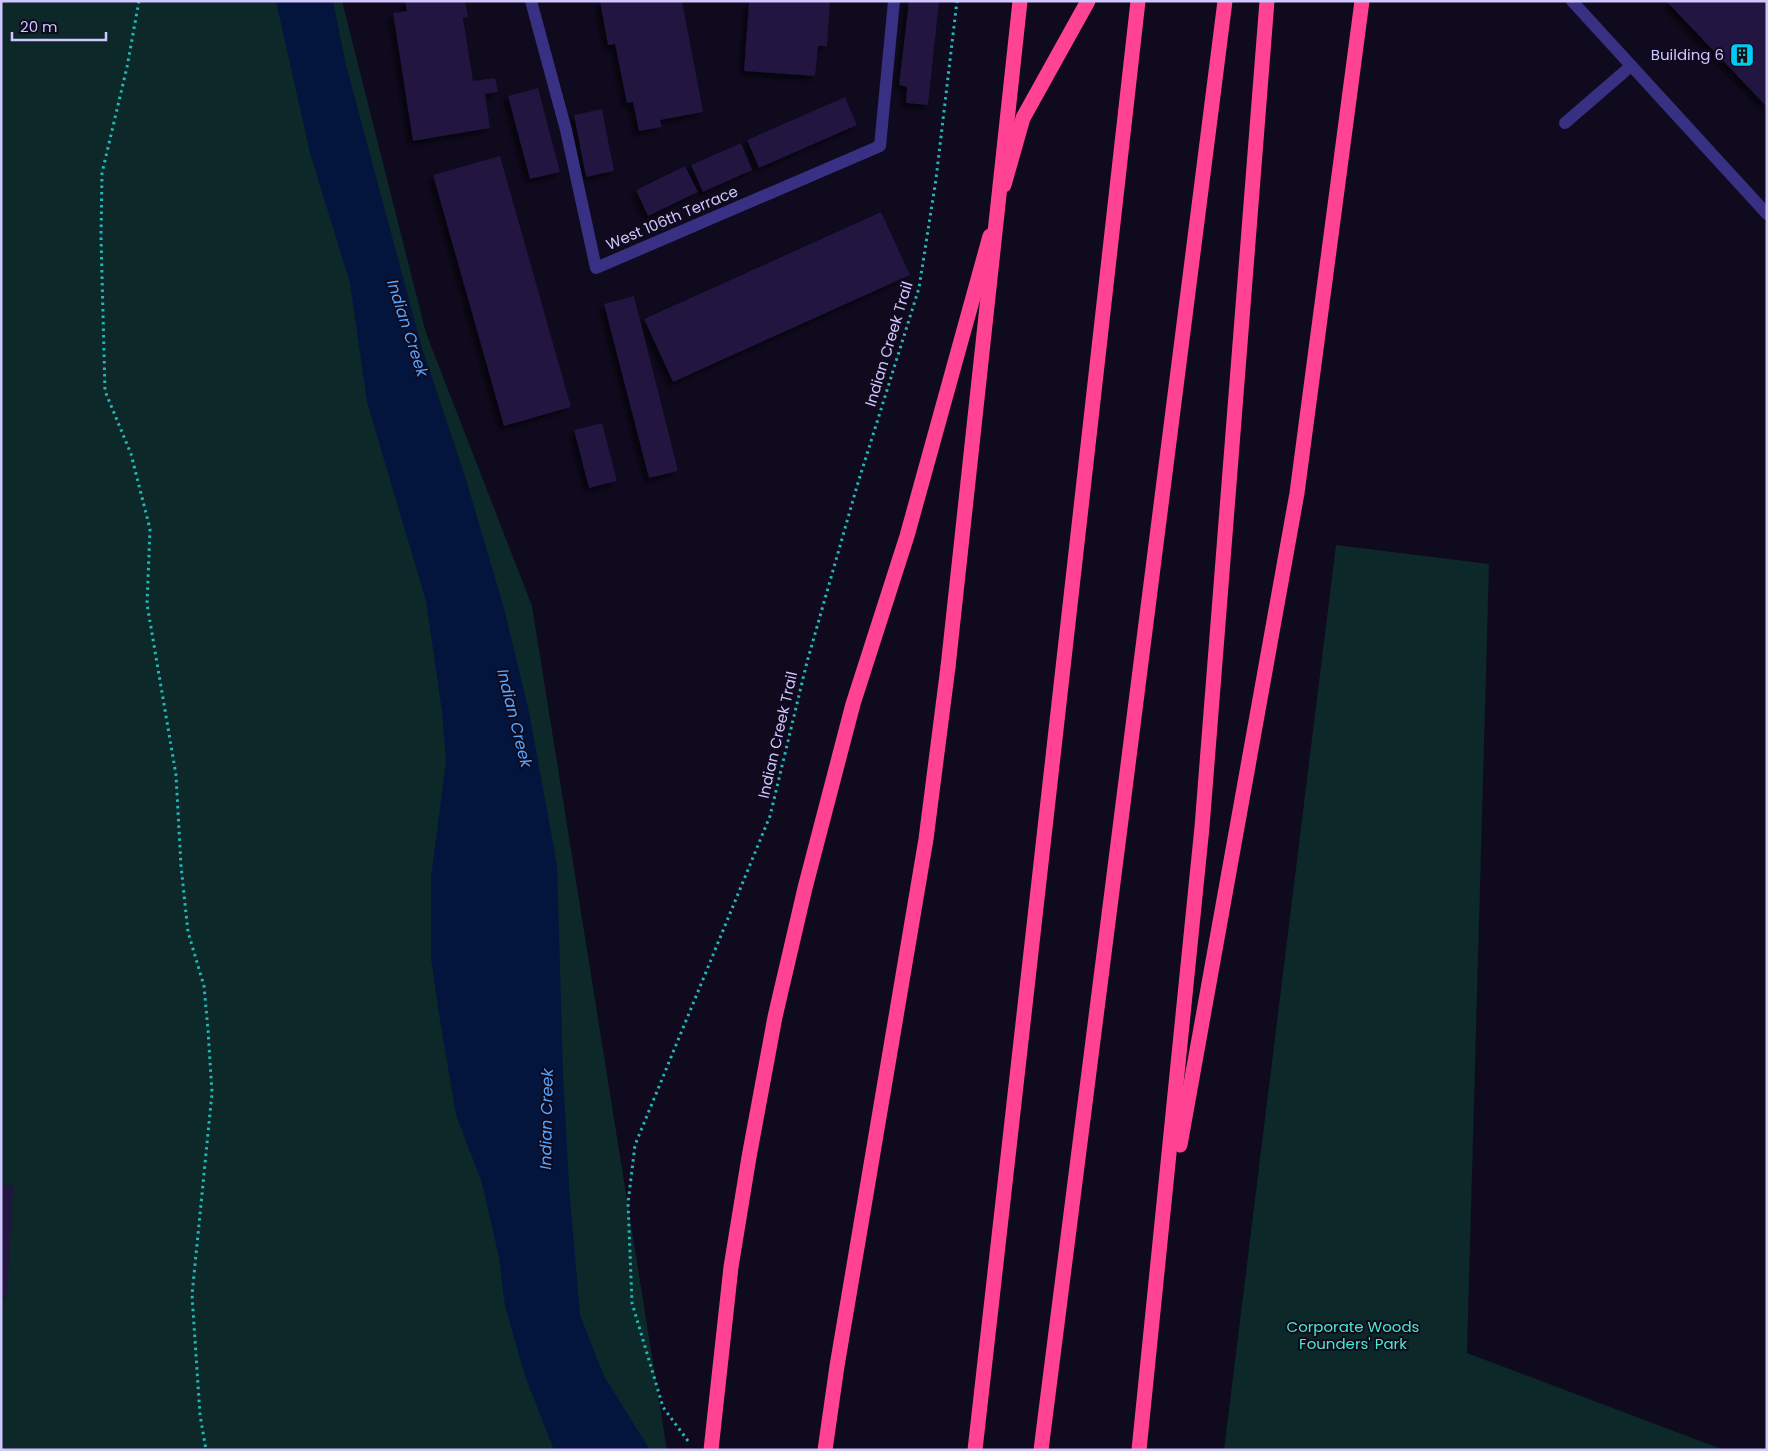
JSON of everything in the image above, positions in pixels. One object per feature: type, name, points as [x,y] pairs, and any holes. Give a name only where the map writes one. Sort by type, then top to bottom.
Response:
[{"type":"highway","points":[[825,1450],[837,1366],[926,839],[948,668],[1020,1]]},
{"type":"highway","points":[[711,1450],[731,1267],[775,1017],[805,888],[853,704],[907,536],[1023,118],[1088,1]]},
{"type":"highway","points":[[974,1450],[1138,1]]},
{"type":"highway","points":[[1041,1450],[1225,1]]},
{"type":"highway","points":[[1139,1450],[1202,827],[1267,1]]},
{"type":"highway","points":[[1160,1257],[1297,493],[1362,1]]},
{"type":"street","name":"West 106th Terrace","points":[[531,1],[566,130],[596,268],[880,146],[894,1]]},
{"type":"street","points":[[1572,1],[1767,214]]},
{"type":"street","points":[[1565,123],[1631,66]]},
{"type":"path","points":[[139,1],[127,67],[102,173],[101,237],[105,391],[131,454],[150,529],[147,604],[176,775],[181,866],[188,932],[204,986],[212,1093],[192,1295],[200,1415],[206,1450]]},
{"type":"path","name":"Indian Creek Trail","points":[[689,1443],[663,1407],[632,1303],[628,1203],[634,1145],[770,816],[813,644],[857,486],[918,288],[936,179],[957,1]]},
{"type":"green space","points":[[1,1],[342,1],[426,333],[532,606],[667,1450],[1,1450]]},
{"type":"green space","name":"Corporate Woods Founders' Park","points":[[1336,545],[1489,564],[1467,1353],[1724,1450],[1224,1450]]},
{"type":"water","name":"Indian Creek","points":[[276,1],[333,1],[346,65],[422,348],[464,473],[504,608],[529,712],[557,865],[563,1072],[569,1187],[580,1315],[604,1376],[650,1450],[554,1450],[525,1376],[505,1306],[499,1257],[482,1183],[456,1115],[431,958],[431,878],[446,761],[442,711],[426,601],[367,402],[350,283],[310,153]]},
{"type":"building","points":[[405,1],[465,1],[468,17],[463,18],[473,81],[495,78],[498,92],[485,94],[490,128],[413,141],[393,13],[407,11]]},
{"type":"building","points":[[600,1],[682,1],[703,112],[660,120],[662,127],[639,131],[633,102],[627,103],[615,44],[608,45]]},
{"type":"building","points":[[749,1],[830,1],[827,46],[818,46],[815,76],[744,71]]},
{"type":"building","points":[[909,1],[939,1],[928,105],[906,103],[907,87],[899,85]]},
{"type":"building","name":"Building 6","points":[[1668,1],[1767,1],[1767,107],[1668,3]]},
{"type":"building","points":[[538,88],[560,172],[530,179],[508,96]]},
{"type":"building","points":[[845,97],[857,125],[759,168],[747,140]]},
{"type":"building","points":[[602,109],[614,171],[586,177],[574,115]]},
{"type":"building","points":[[741,143],[752,170],[703,192],[691,165]]},
{"type":"building","points":[[500,156],[571,407],[504,426],[433,175]]},
{"type":"building","points":[[685,166],[698,192],[648,216],[636,190]]},
{"type":"building","points":[[881,212],[910,275],[673,382],[644,319]]},
{"type":"building","points":[[634,296],[678,471],[649,478],[604,304]]},
{"type":"building","points":[[602,423],[617,481],[589,488],[574,430]]},
{"type":"building","points":[[1,1185],[13,1186],[7,1297],[1,1296]]},
{"type":"place","name":"Building 6","points":[[1742,55]]}]
